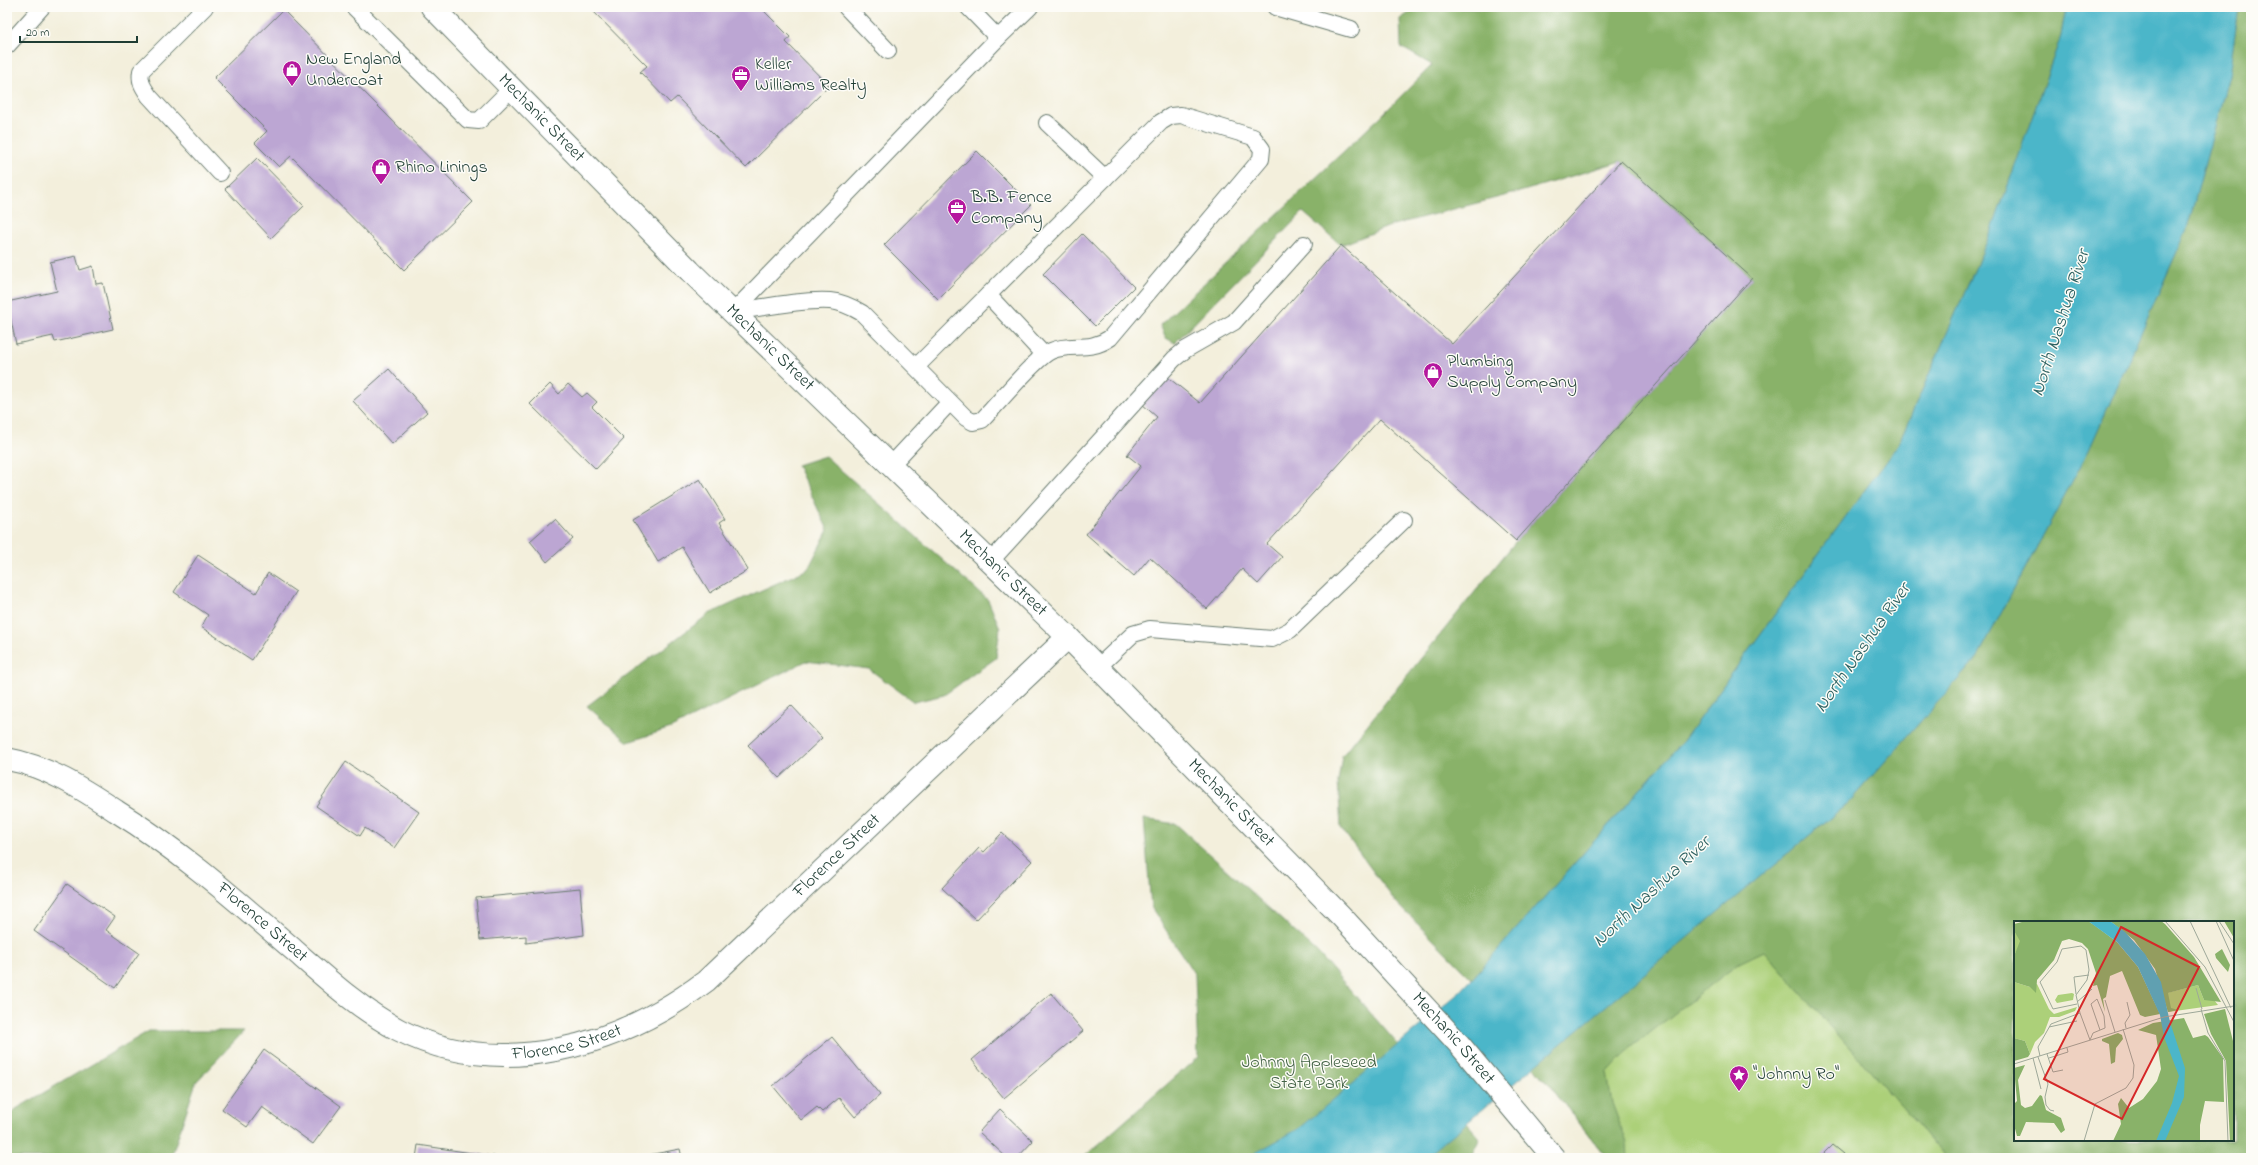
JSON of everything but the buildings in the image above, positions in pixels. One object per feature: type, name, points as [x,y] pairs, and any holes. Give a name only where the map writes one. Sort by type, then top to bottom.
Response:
[{"type":"main road","name":"Mechanic Street","points":[[432,7],[690,271],[1068,637],[1341,916],[1459,1044],[1553,1157]]},
{"type":"main road","name":"Florence Street","points":[[7,759],[47,771],[76,786],[133,821],[190,863],[322,975],[397,1029],[424,1042],[456,1050],[489,1054],[529,1054],[582,1044],[621,1032],[667,1008],[706,981],[1068,637]]},
{"type":"lane","points":[[7,46],[42,7]]},
{"type":"lane","points":[[205,7],[142,71],[140,78],[149,96],[220,173]]},
{"type":"lane","points":[[354,7],[468,120],[479,121],[512,88]]},
{"type":"lane","points":[[846,7],[888,51]]},
{"type":"lane","points":[[968,7],[998,38]]},
{"type":"lane","points":[[733,312],[998,38],[1030,7]]},
{"type":"lane","points":[[1275,7],[1351,29]]},
{"type":"lane","points":[[733,312],[810,302],[830,301],[847,304],[862,313],[966,418],[973,422],[982,420],[1044,355],[1064,348],[1099,346],[1110,338],[1261,160],[1262,149],[1253,137],[1181,115],[1171,116],[1161,122],[916,367]]},
{"type":"lane","points":[[1047,122],[1106,178]]},
{"type":"lane","points":[[990,562],[1174,359],[1185,350],[1234,322],[1304,244]]},
{"type":"lane","points":[[988,295],[1044,355]]},
{"type":"lane","points":[[891,465],[950,402]]},
{"type":"lane","points":[[1097,668],[1134,634],[1150,629],[1272,639],[1281,636],[1290,630],[1404,520]]},
{"type":"green space","points":[[1418,7],[1506,10],[1511,7],[2066,7],[2061,36],[1992,230],[1899,443],[1683,741],[1472,979],[1395,901],[1341,828],[1338,782],[1342,756],[1516,541],[1752,278],[1621,161],[1523,191],[1393,225],[1341,245],[1303,212],[1175,343],[1166,338],[1160,325],[1379,118],[1432,65],[1401,47],[1400,19]]},
{"type":"green space","points":[[2239,7],[2251,7],[2251,1158],[1947,1158],[1764,951],[1739,963],[1628,1050],[1607,1073],[1612,1103],[1627,1143],[1628,1158],[1607,1158],[1534,1066],[1849,802],[1977,658],[2089,450],[2187,229],[2229,75]]},
{"type":"green space","points":[[825,456],[988,600],[1000,628],[996,658],[944,695],[914,702],[869,669],[806,661],[671,728],[628,742],[587,706],[709,614],[808,569],[828,530],[797,465]]},
{"type":"green space","name":"Johnny Appleseed State Park","points":[[1144,819],[1176,824],[1317,952],[1480,1138],[1470,1158],[1083,1158],[1198,1057],[1195,975],[1151,907]]},
{"type":"green space","points":[[1725,906],[1947,1158],[1607,1158],[1534,1066]]},
{"type":"green space","points":[[149,1031],[244,1031],[196,1082],[171,1158],[7,1158],[7,1117],[16,1109]]},
{"type":"water","name":"North Nashua River","points":[[2066,7],[2239,7],[2229,75],[2187,229],[2089,450],[1977,658],[1849,802],[1425,1158],[1246,1158],[1300,1128],[1461,991],[1472,979],[1683,741],[1899,443],[1992,230],[2061,36]]},
{"type":"place","name":"New England Undercoat","points":[[292,87]]},
{"type":"place","name":"Keller Williams Realty","points":[[741,92]]},
{"type":"place","name":"Rhino Linings","points":[[381,185]]},
{"type":"place","name":"B.B. Fence Company","points":[[957,225]]},
{"type":"place","name":"Plumbing Supply Company","points":[[1433,389]]},
{"type":"place","name":"\"Johnny Ro\"","points":[[1739,1092]]}]
